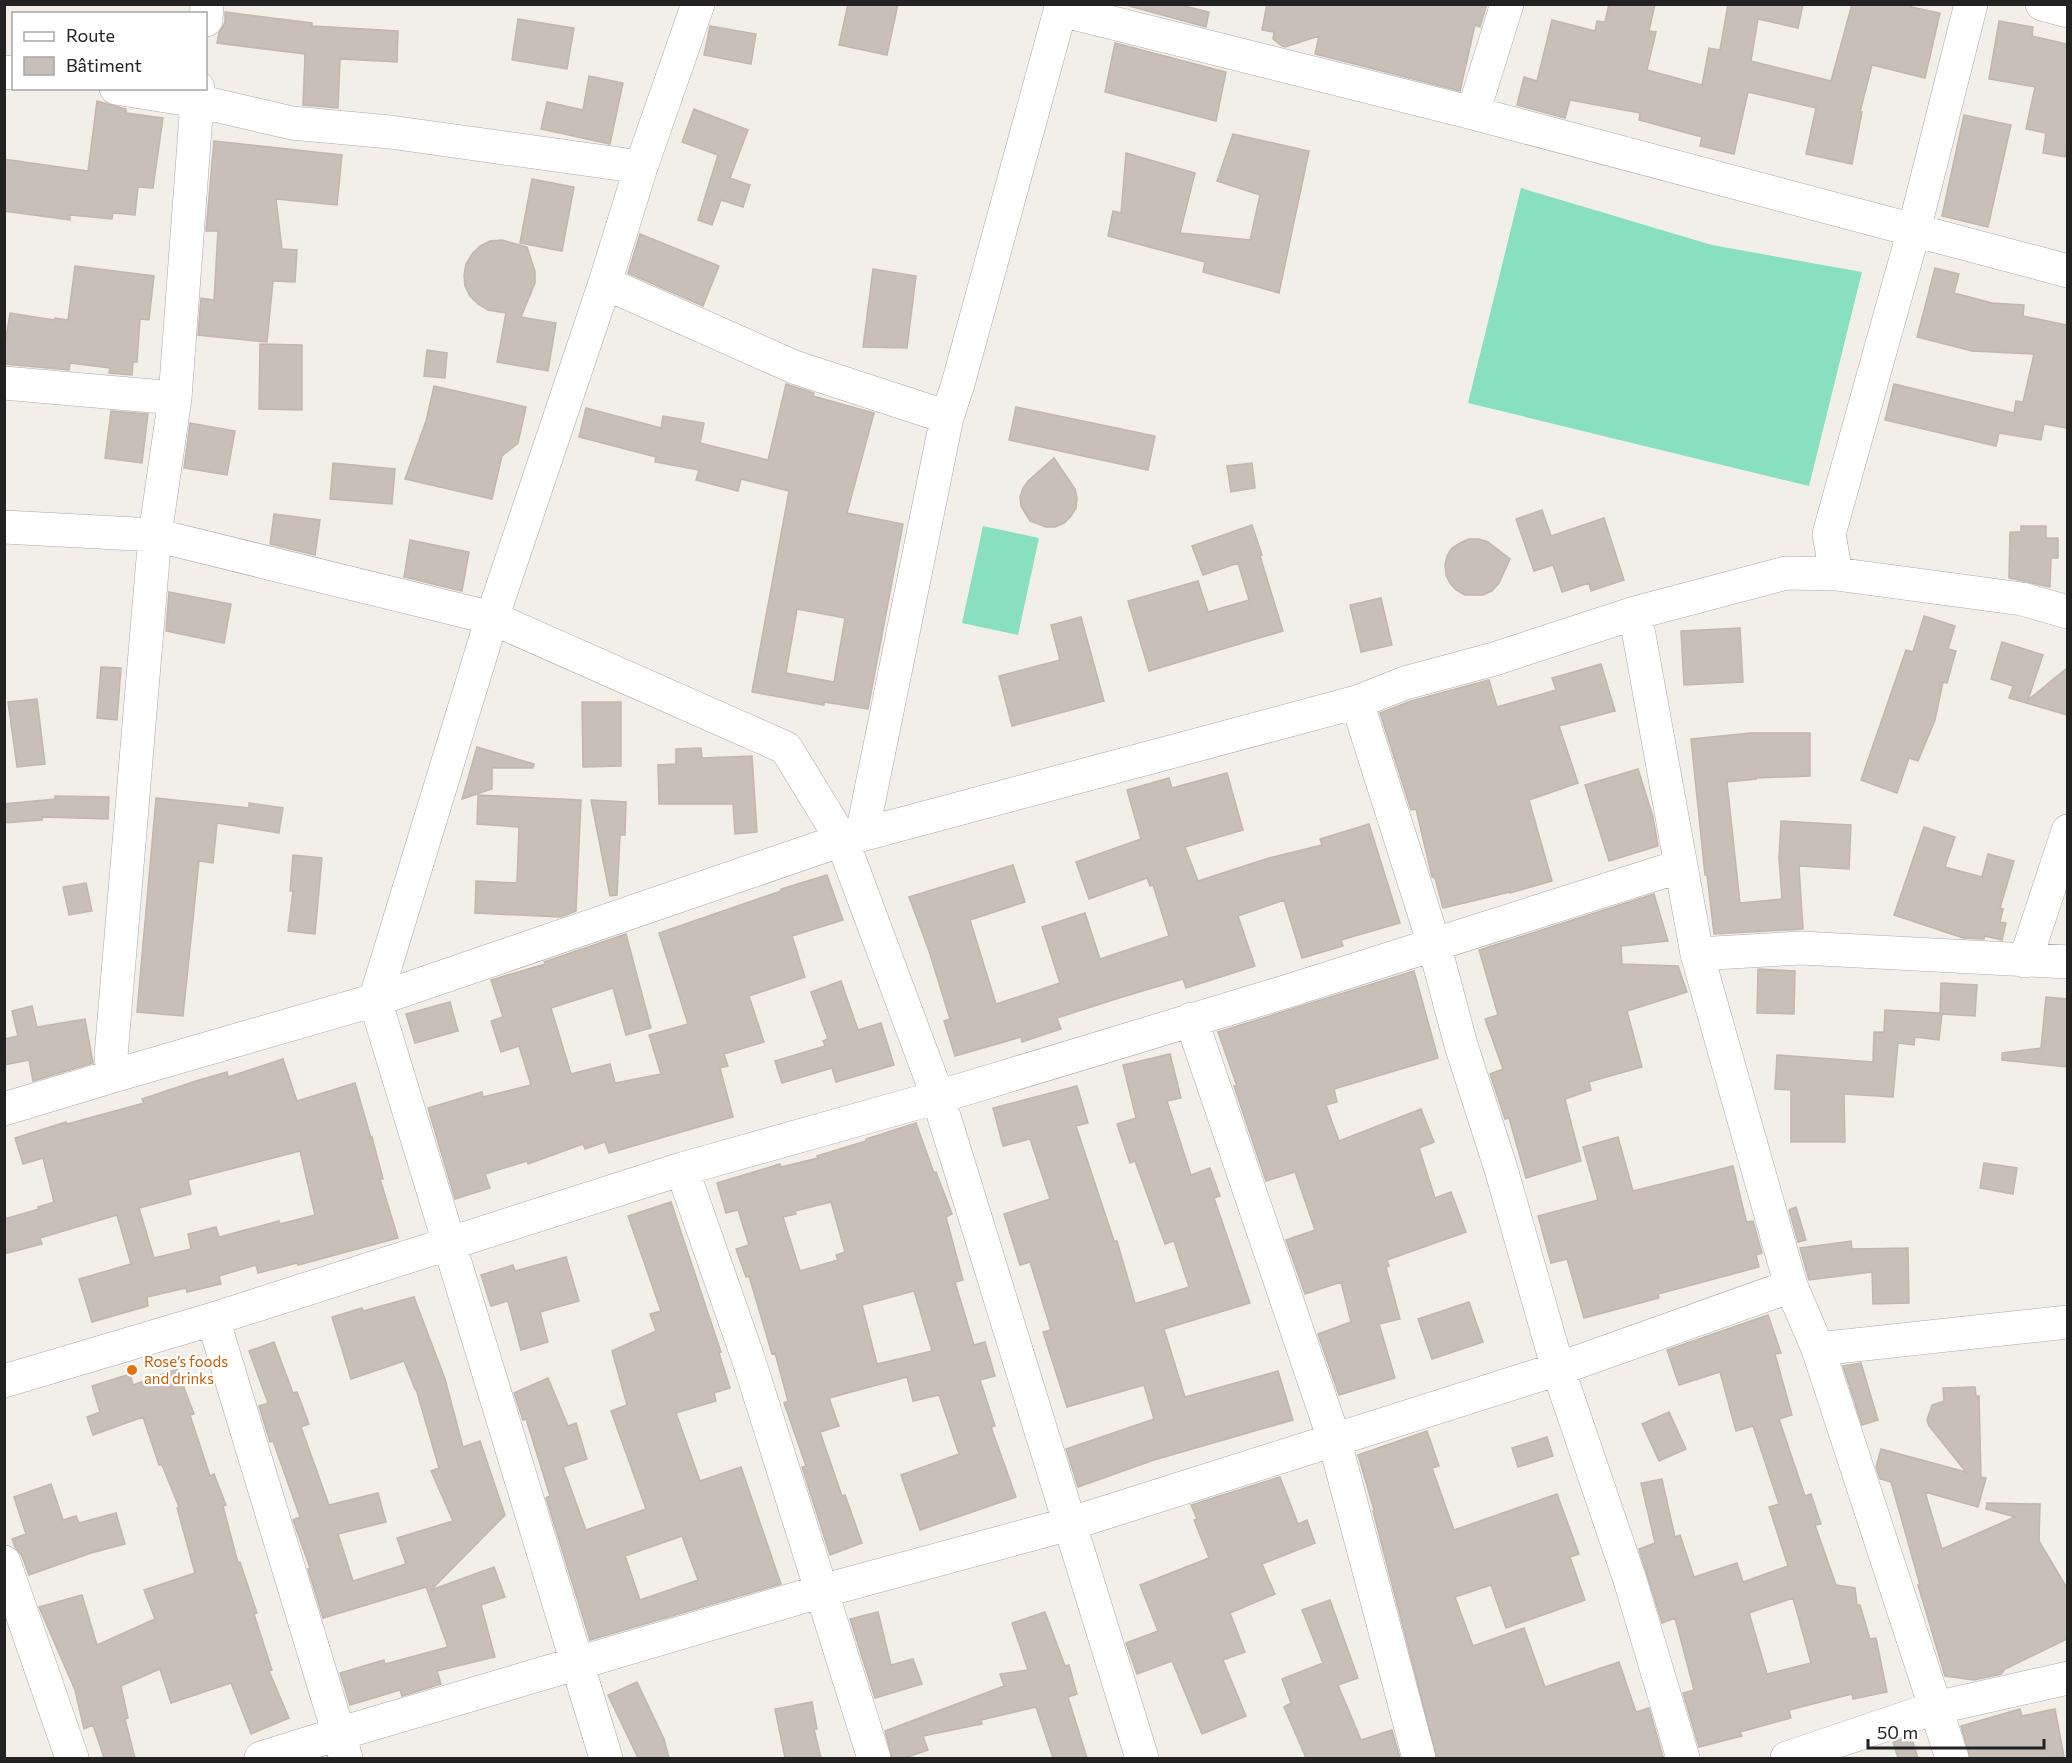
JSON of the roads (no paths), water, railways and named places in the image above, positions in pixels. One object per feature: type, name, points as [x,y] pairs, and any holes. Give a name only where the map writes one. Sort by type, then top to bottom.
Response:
[{"type":"street","points":[[606,1758],[375,1000],[492,618],[605,283],[640,167],[698,4]]},
{"type":"street","points":[[1473,113],[1507,4]]},
{"type":"street","points":[[1836,574],[1829,534],[1914,230],[1971,4]]},
{"type":"street","points":[[2042,4],[2067,11]]},
{"type":"street","points":[[852,837],[947,417],[1061,7],[1473,113],[2067,271]]},
{"type":"street","points":[[139,90],[197,95],[292,123],[390,132],[640,167]]},
{"type":"street","points":[[113,1076],[112,1044],[155,535],[175,398],[197,95]]},
{"type":"street","points":[[605,283],[794,367],[947,417]]},
{"type":"street","points":[[4,383],[175,398]]},
{"type":"street","points":[[4,527],[155,535],[492,618],[786,748],[852,837],[938,1097],[1142,1758]]},
{"type":"street","points":[[4,1109],[375,1000],[852,837],[1357,702],[1405,683],[1494,659],[1635,613],[1786,573],[1836,574],[2022,599],[2067,612]]},
{"type":"street","points":[[1635,613],[1697,954],[1791,1286],[1818,1349],[1952,1758]]},
{"type":"street","points":[[1357,702],[1434,944],[1461,1045],[1501,1169],[1558,1369],[1630,1580],[1683,1758]]},
{"type":"street","points":[[2025,961],[2067,831]]},
{"type":"street","points":[[4,1382],[213,1319],[682,1169],[938,1097],[1288,991],[1681,866]]},
{"type":"street","points":[[1697,954],[1801,948],[2067,962]]},
{"type":"street","points":[[1191,1019],[1334,1439],[1419,1758]]},
{"type":"street","points":[[682,1169],[749,1361],[874,1758]]},
{"type":"street","points":[[261,1758],[342,1746],[577,1665],[822,1591],[1069,1524],[1558,1369],[1791,1286]]},
{"type":"street","points":[[213,1319],[342,1746]]},
{"type":"street","points":[[1818,1349],[2067,1322]]},
{"type":"street","points":[[4,1562],[72,1758]]},
{"type":"street","points":[[1787,1758],[1935,1708],[2067,1678]]},
{"type":"place","name":"Rose’s foods and drinks","points":[[132,1370]]}]
